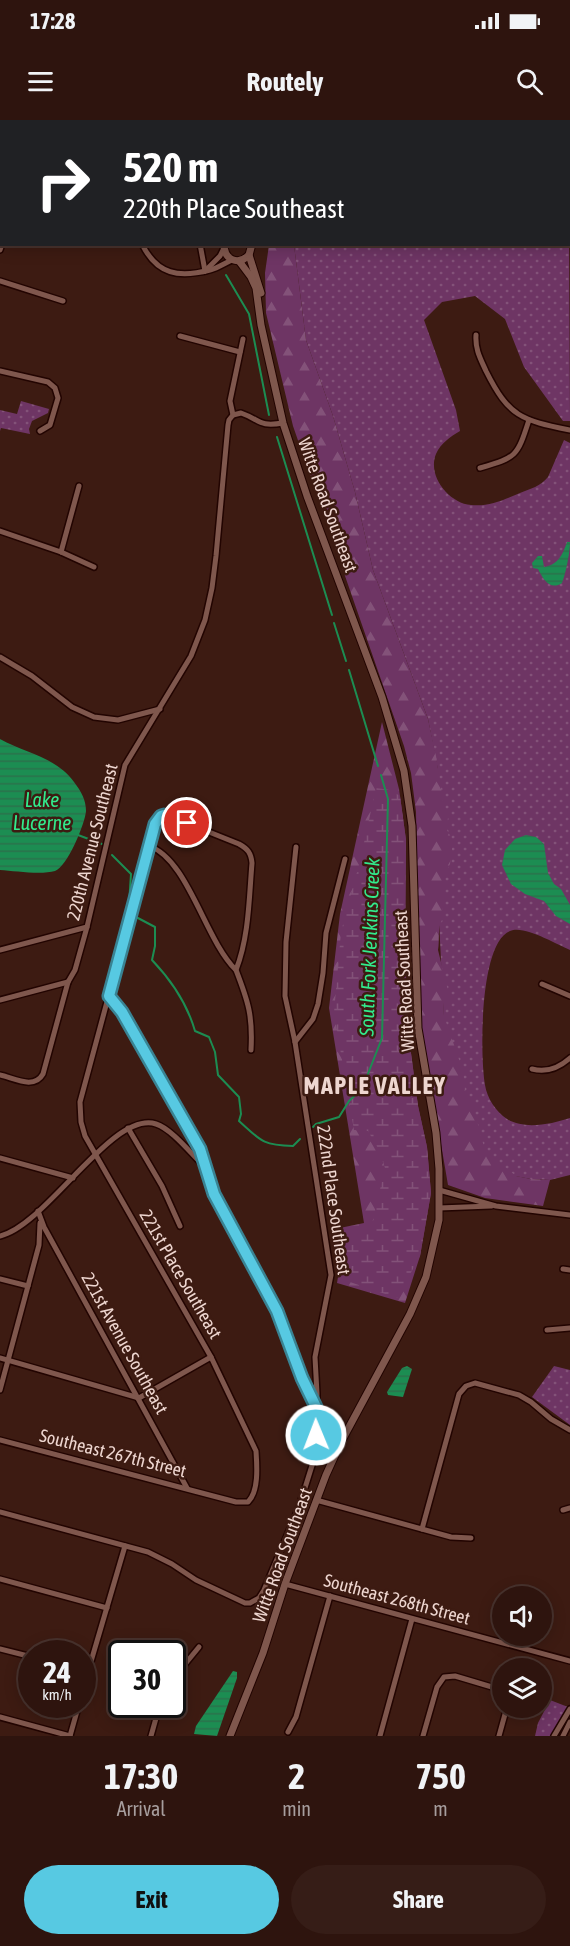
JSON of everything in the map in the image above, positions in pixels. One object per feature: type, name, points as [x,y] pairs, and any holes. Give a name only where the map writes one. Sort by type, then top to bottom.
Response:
[{"type":"street","points":[[143,246],[152,261],[164,270],[180,274],[212,270],[235,261],[249,255],[251,246]]},
{"type":"street","points":[[200,246],[205,271]]},
{"type":"street","points":[[205,271],[224,246]]},
{"type":"street","name":"Witte Road Southeast","points":[[224,246],[225,254],[251,277],[255,286],[283,423],[382,697],[404,771],[412,826],[418,1028],[436,1132],[439,1190],[436,1238],[420,1292],[341,1442],[316,1500],[263,1653],[230,1736]]},
{"type":"street","name":"Witte Road Southeast","points":[[249,255],[261,285],[260,312]]},
{"type":"street","points":[[0,281],[63,301]]},
{"type":"street","points":[[476,335],[477,352],[498,395],[512,410],[529,420],[570,430]]},
{"type":"street","points":[[180,336],[240,352]]},
{"type":"street","name":"220th Avenue Southeast","points":[[0,1075],[31,1083],[37,1082],[43,1074],[68,982],[75,970],[87,927],[125,765],[191,656],[206,614],[216,556],[228,425],[233,415],[230,400],[243,339]]},
{"type":"street","points":[[0,371],[48,382],[56,388],[58,398],[50,425],[40,431]]},
{"type":"street","points":[[233,415],[241,413],[263,424],[283,423]]},
{"type":"street","points":[[480,468],[515,455],[529,420]]},
{"type":"street","points":[[61,552],[79,486]]},
{"type":"street","points":[[0,531],[61,552],[94,567]]},
{"type":"street","points":[[0,657],[32,676],[72,707],[94,717],[118,720],[160,709]]},
{"type":"street","points":[[236,970],[242,957],[248,913],[252,863],[249,851],[239,844],[169,816],[161,816],[155,824],[109,996],[128,1021],[200,1149],[214,1194],[277,1311],[302,1378],[316,1407],[341,1442]]},
{"type":"street","points":[[149,846],[164,853],[189,888],[211,934],[226,959],[236,970],[250,1005],[253,1029],[251,1050]]},
{"type":"street","name":"222nd Place Southeast","points":[[125,1546],[161,1558],[196,1580],[250,1603],[259,1598],[264,1590],[299,1507],[316,1449],[315,1356],[330,1288],[331,1263],[295,1041],[285,996],[285,967],[296,847]]},
{"type":"street","points":[[295,1041],[313,1019],[318,1004],[326,933],[345,859]]},
{"type":"street","points":[[0,950],[87,927]]},
{"type":"street","points":[[0,1000],[68,982]]},
{"type":"street","points":[[542,984],[570,996]]},
{"type":"street","name":"221st Place Southeast","points":[[109,996],[80,1102],[82,1129],[211,1357],[256,1452]]},
{"type":"street","points":[[532,1069],[539,1071],[559,1067],[570,1058]]},
{"type":"street","points":[[0,1236],[11,1232],[38,1211],[73,1179],[95,1154],[128,1128],[145,1123],[162,1126],[205,1167]]},
{"type":"street","points":[[128,1128],[162,1186],[180,1226]]},
{"type":"street","points":[[0,1158],[73,1179]]},
{"type":"street","points":[[439,1190],[496,1206],[570,1215]]},
{"type":"street","points":[[439,1208],[496,1206]]},
{"type":"street","points":[[0,1390],[39,1245],[38,1211]]},
{"type":"street","name":"221st Avenue Southeast","points":[[38,1211],[44,1227],[187,1488]]},
{"type":"street","points":[[0,1279],[28,1286]]},
{"type":"street","points":[[547,1330],[570,1328]]},
{"type":"street","points":[[0,1358],[139,1398],[211,1357]]},
{"type":"street","points":[[422,1529],[459,1394],[466,1386],[475,1383],[525,1398],[551,1419],[570,1430]]},
{"type":"street","name":"Southeast 267th Street","points":[[0,1440],[243,1503],[252,1498],[256,1474],[256,1452]]},
{"type":"street","points":[[316,1500],[452,1537],[471,1538]]},
{"type":"street","points":[[563,1510],[570,1508]]},
{"type":"street","points":[[0,1512],[125,1546],[96,1640]]},
{"type":"street","points":[[0,1579],[107,1608]]},
{"type":"street","name":"Southeast 268th Street","points":[[285,1584],[570,1661]]},
{"type":"street","points":[[288,1731],[296,1717],[330,1596]]},
{"type":"street","points":[[380,1736],[412,1619]]},
{"type":"street","points":[[186,1663],[199,1647]]},
{"type":"street","points":[[0,1648],[18,1653]]},
{"type":"street","points":[[423,1736],[437,1687],[444,1677],[454,1676],[492,1687]]},
{"type":"street","points":[[554,1736],[570,1709]]},
{"type":"street","points":[[0,1717],[70,1736],[75,1718]]},
{"type":"street","points":[[151,1736],[156,1718]]},
{"type":"street","points":[[499,1736],[504,1718]]},
{"type":"street","points":[[562,1736],[570,1722]]},
{"type":"green space","points":[[269,246],[294,246],[306,340],[333,416],[355,492],[373,570],[428,719],[448,817],[447,830],[453,841],[450,864],[445,875],[438,950],[451,1003],[448,1006],[443,998],[444,1016],[463,1071],[465,1090],[473,1106],[484,1147],[496,1160],[516,1176],[550,1180],[543,1206],[485,1198],[448,1185],[421,1027],[416,812],[411,773],[404,746],[293,426],[266,313],[265,273]]},
{"type":"green space","points":[[294,246],[569,246],[570,421],[563,421],[524,367],[505,319],[475,296],[442,302],[424,320],[456,410],[460,431],[440,447],[434,462],[437,479],[448,494],[463,503],[484,505],[531,489],[548,477],[564,440],[570,443],[570,950],[524,931],[510,931],[500,940],[492,956],[487,978],[482,1051],[486,1090],[499,1113],[514,1122],[530,1125],[547,1124],[570,1118],[570,1175],[550,1180],[531,1179],[515,1176],[490,1162],[446,1064],[439,920],[438,770],[428,719],[373,570],[355,492],[333,416],[306,340]]},
{"type":"green space","points":[[21,401],[49,409],[48,413],[32,421],[30,434],[1,428],[0,431],[0,410],[17,414]]},
{"type":"green space","points":[[382,722],[399,789],[406,840],[405,952],[409,1038],[418,1106],[427,1147],[431,1193],[420,1256],[405,1303],[337,1283],[330,1230],[364,1223],[329,1008],[340,914]]},
{"type":"green space","points":[[376,788],[390,790],[400,796],[406,840],[405,952],[409,1038],[418,1106],[427,1147],[431,1193],[420,1256],[397,1298],[347,1281],[337,1236],[358,1232],[373,1220],[385,1168],[379,1150],[368,1131],[354,1130],[334,1013],[341,932]]},
{"type":"green space","points":[[554,1366],[570,1370],[570,1425],[532,1397]]},
{"type":"green space","points":[[552,1701],[568,1707],[551,1736],[535,1736],[541,1718],[552,1718]]},
{"type":"water","points":[[567,542],[570,542],[569,551],[562,583],[550,585],[538,569],[533,568],[532,563],[538,556],[542,556],[544,567],[553,564],[562,555]]},
{"type":"water","name":"Lake Lucerne","points":[[0,739],[40,756],[58,767],[74,782],[83,796],[86,811],[75,844],[65,862],[55,871],[35,873],[0,870]]},
{"type":"water","points":[[526,835],[536,837],[544,844],[548,873],[570,905],[570,924],[556,916],[544,901],[525,894],[511,884],[502,865],[505,850],[515,839]]},
{"type":"water","points":[[407,1366],[412,1369],[403,1397],[388,1395],[387,1392],[402,1368]]},
{"type":"water","points":[[233,1671],[237,1672],[237,1678],[217,1736],[194,1734],[196,1726]]},
{"type":"waterway","name":"South Fork Jenkins Creek","points":[[226,275],[249,314],[269,415]]},
{"type":"waterway","name":"South Fork Jenkins Creek","points":[[277,437],[332,615]]},
{"type":"waterway","name":"South Fork Jenkins Creek","points":[[334,623],[346,661]]},
{"type":"waterway","name":"South Fork Jenkins Creek","points":[[349,670],[378,766]]},
{"type":"waterway","name":"South Fork Jenkins Creek","points":[[313,1127],[339,1117],[349,1101],[362,1089],[382,1038],[388,799],[381,775]]},
{"type":"waterway","name":"South Fork Jenkins Creek","points":[[78,835],[102,844]]},
{"type":"waterway","name":"South Fork Jenkins Creek","points":[[112,855],[131,874],[129,904]]},
{"type":"waterway","name":"South Fork Jenkins Creek","points":[[136,917],[155,927],[152,960],[178,993],[195,1031],[209,1037],[215,1052],[218,1075],[239,1097],[241,1114],[239,1121],[268,1143],[293,1146],[300,1139]]},
{"type":"district","name":"MAPLE VALLEY","points":[[375,1085]]},
{"type":"route","points":[[187,823],[164,815],[155,824],[109,996],[122,1012],[200,1149],[208,1181],[214,1194],[277,1311],[292,1346],[302,1378],[316,1407],[316,1435]]}]
